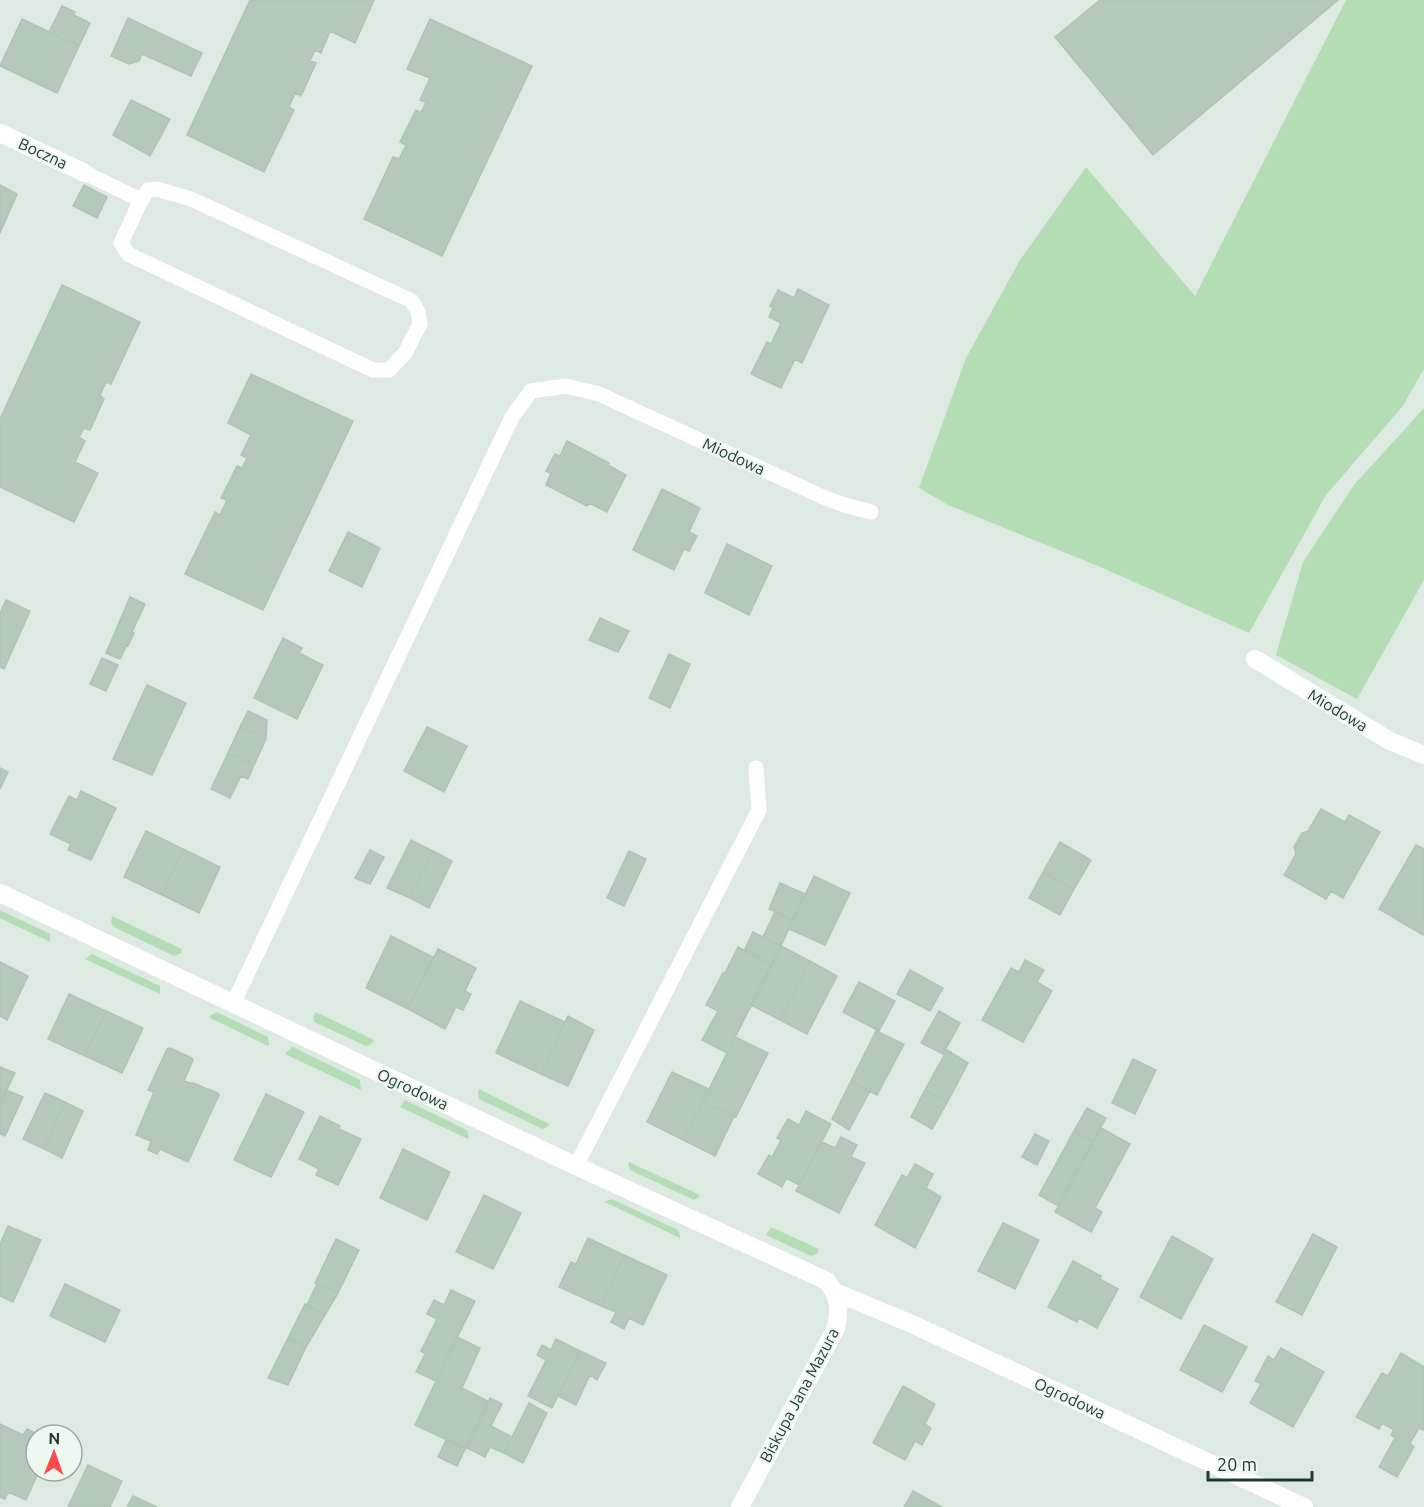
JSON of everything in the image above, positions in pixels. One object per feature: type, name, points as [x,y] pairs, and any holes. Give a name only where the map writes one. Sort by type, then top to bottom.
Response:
[{"type":"street","name":"Boczna","points":[[0,133],[86,173]]},
{"type":"street","name":"Miodowa","points":[[1255,659],[1390,741],[1424,755]]},
{"type":"street","name":"Ogrodowa","points":[[0,893],[831,1287],[1304,1507]]},
{"type":"street","name":"Biskupa Jana Mazura","points":[[740,1507],[836,1328],[839,1309],[831,1287]]},
{"type":"lane","points":[[86,173],[141,200]]},
{"type":"lane","points":[[157,189],[191,198],[412,301],[418,312],[420,324],[405,353],[389,370],[373,370],[128,254],[121,243],[141,200],[148,190],[157,189]]},
{"type":"lane","name":"Miodowa","points":[[233,1004],[512,417],[531,391],[566,386],[599,394],[823,497],[871,512]]},
{"type":"lane","points":[[576,1166],[759,810],[756,768]]},
{"type":"green space","points":[[1346,0],[1424,0],[1424,369],[1402,407],[1326,495],[1249,633],[1098,566],[948,505],[919,488],[966,358],[1020,260],[1086,167],[1195,296]]},
{"type":"green space","points":[[1424,408],[1424,580],[1357,699],[1276,655],[1303,562],[1354,485]]},
{"type":"green space","points":[[0,910],[50,934],[50,942],[0,918]]},
{"type":"green space","points":[[112,916],[182,949],[181,953],[174,956],[114,927],[111,923]]},
{"type":"green space","points":[[92,954],[160,986],[160,994],[85,959]]},
{"type":"green space","points":[[217,1012],[268,1037],[268,1046],[210,1018]]},
{"type":"green space","points":[[316,1012],[374,1040],[366,1046],[314,1022],[313,1016]]},
{"type":"green space","points":[[293,1047],[360,1080],[361,1090],[285,1054]]},
{"type":"green space","points":[[479,1089],[549,1124],[543,1129],[479,1099]]},
{"type":"green space","points":[[405,1100],[467,1130],[468,1139],[400,1107]]},
{"type":"green space","points":[[629,1162],[700,1195],[694,1200],[630,1170]]},
{"type":"green space","points":[[612,1199],[678,1230],[680,1238],[605,1202]]},
{"type":"green space","points":[[771,1227],[819,1249],[817,1254],[811,1256],[766,1235]]},
{"type":"building","points":[[250,0],[374,0],[355,43],[330,31],[321,53],[315,50],[310,61],[316,63],[301,96],[295,93],[289,107],[294,110],[264,172],[187,135]]},
{"type":"building","points":[[1100,0],[1338,0],[1153,155],[1055,37]]},
{"type":"building","points":[[62,6],[90,23],[79,46],[49,32]]},
{"type":"building","points":[[128,18],[202,53],[191,76],[142,54],[139,61],[129,64],[111,56]]},
{"type":"building","points":[[22,19],[79,46],[57,93],[0,66]]},
{"type":"building","points":[[430,19],[532,66],[442,256],[364,219],[393,157],[399,159],[406,145],[400,142],[416,110],[421,113],[426,102],[420,100],[430,78],[407,69]]},
{"type":"building","points":[[131,100],[170,119],[150,156],[113,135]]},
{"type":"building","points":[[0,185],[17,194],[0,233]]},
{"type":"building","points":[[84,185],[107,197],[97,218],[73,206]]},
{"type":"building","points":[[62,285],[140,322],[111,384],[106,382],[100,395],[104,399],[90,430],[84,428],[79,437],[85,441],[75,462],[98,473],[74,522],[0,487],[0,419]]},
{"type":"building","points":[[798,289],[829,305],[802,363],[795,359],[781,388],[751,374],[767,342],[771,344],[781,323],[769,317],[773,308],[770,306],[778,290],[794,298]]},
{"type":"building","points":[[251,374],[353,421],[263,610],[185,574],[215,512],[220,515],[227,500],[221,498],[237,466],[242,468],[247,458],[241,455],[251,435],[228,423]]},
{"type":"building","points":[[567,441],[609,463],[608,465],[626,475],[607,512],[589,503],[587,506],[546,485],[551,473],[546,471],[555,454],[560,456]]},
{"type":"building","points":[[662,489],[700,508],[689,532],[697,536],[689,551],[684,549],[674,570],[633,550]]},
{"type":"building","points":[[348,532],[380,548],[362,587],[329,571]]},
{"type":"building","points":[[727,544],[772,566],[749,615],[705,593]]},
{"type":"building","points":[[130,597],[145,604],[132,632],[134,633],[120,659],[106,653]]},
{"type":"building","points":[[6,600],[30,611],[4,669],[0,667],[0,613]]},
{"type":"building","points":[[600,618],[629,631],[618,652],[589,640]]},
{"type":"building","points":[[283,638],[302,648],[299,653],[323,665],[297,719],[254,698]]},
{"type":"building","points":[[669,654],[690,664],[670,708],[649,698]]},
{"type":"building","points":[[102,658],[118,665],[106,691],[90,684]]},
{"type":"building","points":[[147,685],[186,703],[152,775],[113,759]]},
{"type":"building","points":[[248,711],[267,720],[266,739],[240,727]]},
{"type":"building","points":[[240,727],[266,739],[254,765],[228,753]]},
{"type":"building","points":[[427,727],[467,746],[444,792],[404,771]]},
{"type":"building","points":[[228,753],[254,765],[248,779],[241,776],[230,798],[211,789]]},
{"type":"building","points":[[0,768],[8,772],[0,789]]},
{"type":"building","points":[[81,791],[116,808],[91,860],[68,850],[71,844],[50,834],[69,796],[77,800]]},
{"type":"building","points":[[1321,809],[1345,822],[1349,815],[1380,832],[1343,898],[1331,891],[1326,899],[1284,875],[1296,854],[1294,847],[1302,833],[1308,831]]},
{"type":"building","points":[[146,831],[183,849],[162,895],[124,877]]},
{"type":"building","points":[[411,840],[433,851],[410,898],[387,888]]},
{"type":"building","points":[[1060,842],[1091,860],[1074,889],[1043,872]]},
{"type":"building","points":[[1416,845],[1424,849],[1423,935],[1379,909]]},
{"type":"building","points":[[183,849],[220,867],[199,913],[162,895]]},
{"type":"building","points":[[370,850],[384,857],[370,884],[355,878]]},
{"type":"building","points":[[433,851],[452,861],[429,908],[410,898]]},
{"type":"building","points":[[629,851],[646,859],[624,906],[607,898]]},
{"type":"building","points":[[1043,872],[1074,889],[1060,915],[1029,898]]},
{"type":"building","points":[[814,876],[850,893],[825,945],[789,929]]},
{"type":"building","points":[[780,883],[805,894],[793,920],[769,909]]},
{"type":"building","points":[[775,912],[793,920],[781,946],[763,937]]},
{"type":"building","points":[[753,932],[781,946],[772,965],[744,951]]},
{"type":"building","points":[[391,936],[433,957],[408,1009],[366,988]]},
{"type":"building","points":[[781,946],[810,961],[780,1020],[751,1005]]},
{"type":"building","points":[[738,947],[772,965],[727,1053],[702,1040],[718,1011],[706,1005]]},
{"type":"building","points":[[438,949],[476,968],[465,991],[471,994],[463,1010],[456,1007],[445,1029],[408,1009]]},
{"type":"building","points":[[1025,960],[1044,970],[1037,982],[1052,991],[1023,1042],[982,1020],[1011,968],[1019,972]]},
{"type":"building","points":[[810,961],[837,976],[807,1034],[780,1020]]},
{"type":"building","points":[[0,962],[28,976],[7,1020],[0,1016]]},
{"type":"building","points":[[910,970],[943,988],[930,1011],[897,994]]},
{"type":"building","points":[[859,982],[895,1001],[879,1031],[843,1012]]},
{"type":"building","points":[[69,994],[106,1011],[85,1056],[48,1039]]},
{"type":"building","points":[[520,1001],[565,1022],[541,1074],[496,1053]]},
{"type":"building","points":[[106,1011],[143,1028],[122,1073],[85,1056]]},
{"type":"building","points":[[939,1011],[960,1023],[943,1054],[921,1043]]},
{"type":"building","points":[[568,1016],[594,1030],[568,1086],[541,1074]]},
{"type":"building","points":[[876,1031],[904,1044],[877,1095],[851,1081]]},
{"type":"building","points":[[735,1037],[768,1053],[736,1117],[703,1101]]},
{"type":"building","points":[[170,1048],[193,1060],[184,1081],[219,1095],[188,1162],[160,1149],[157,1154],[148,1150],[151,1141],[136,1135],[154,1092],[148,1090],[167,1049]]},
{"type":"building","points":[[947,1050],[968,1063],[948,1101],[925,1090]]},
{"type":"building","points":[[1133,1059],[1156,1070],[1135,1114],[1112,1103]]},
{"type":"building","points":[[0,1067],[15,1073],[0,1104]]},
{"type":"building","points":[[672,1072],[709,1089],[683,1140],[647,1122]]},
{"type":"building","points":[[851,1081],[870,1091],[849,1130],[832,1119]]},
{"type":"building","points":[[6,1090],[23,1097],[5,1136],[0,1134],[0,1104]]},
{"type":"building","points":[[925,1090],[948,1101],[932,1129],[911,1117]]},
{"type":"building","points":[[45,1093],[65,1102],[44,1149],[23,1139]]},
{"type":"building","points":[[266,1094],[304,1112],[271,1177],[234,1160]]},
{"type":"building","points":[[703,1101],[734,1116],[715,1156],[683,1140]]},
{"type":"building","points":[[65,1102],[83,1111],[62,1158],[44,1149]]},
{"type":"building","points":[[1087,1108],[1106,1118],[1093,1141],[1074,1131]]},
{"type":"building","points":[[806,1111],[831,1124],[799,1185],[786,1178],[782,1187],[758,1174],[769,1155],[772,1157],[781,1140],[777,1138],[788,1119],[799,1125]]},
{"type":"building","points":[[320,1116],[340,1126],[339,1129],[361,1139],[338,1185],[316,1175],[319,1169],[299,1159]]},
{"type":"building","points":[[1101,1128],[1130,1144],[1095,1208],[1102,1212],[1091,1232],[1055,1212]]},
{"type":"building","points":[[1074,1131],[1093,1141],[1058,1206],[1039,1195]]},
{"type":"building","points":[[1035,1134],[1049,1141],[1037,1165],[1022,1157]]},
{"type":"building","points":[[841,1137],[857,1145],[851,1157],[865,1163],[839,1213],[796,1191],[822,1142],[835,1148]]},
{"type":"building","points":[[403,1149],[450,1172],[427,1220],[380,1198]]},
{"type":"building","points":[[915,1164],[933,1174],[926,1188],[941,1197],[915,1248],[875,1225],[902,1175],[907,1178]]},
{"type":"building","points":[[484,1195],[521,1213],[493,1269],[456,1252]]},
{"type":"building","points":[[1003,1223],[1039,1240],[1015,1289],[978,1271]]},
{"type":"building","points":[[8,1226],[41,1240],[13,1302],[0,1296],[0,1244]]},
{"type":"building","points":[[1313,1234],[1337,1247],[1302,1315],[1276,1302]]},
{"type":"building","points":[[1172,1236],[1213,1259],[1181,1319],[1140,1297]]},
{"type":"building","points":[[588,1238],[624,1255],[601,1306],[559,1287],[571,1262],[576,1264]]},
{"type":"building","points":[[336,1239],[359,1250],[338,1293],[315,1283]]},
{"type":"building","points":[[624,1255],[667,1275],[643,1325],[629,1318],[624,1329],[611,1322],[616,1312],[601,1306]]},
{"type":"building","points":[[1073,1261],[1101,1276],[1100,1279],[1118,1289],[1097,1328],[1079,1318],[1077,1322],[1048,1307]]},
{"type":"building","points":[[65,1284],[120,1310],[105,1342],[50,1316]]},
{"type":"building","points":[[317,1284],[338,1293],[325,1315],[307,1305]]},
{"type":"building","points":[[451,1290],[475,1301],[436,1381],[416,1372],[425,1354],[421,1351],[437,1319],[427,1314],[434,1300],[444,1305]]},
{"type":"building","points":[[305,1304],[325,1315],[306,1347],[288,1338]]},
{"type":"building","points":[[1204,1325],[1247,1347],[1222,1392],[1180,1370]]},
{"type":"building","points":[[457,1337],[480,1348],[462,1388],[488,1401],[466,1449],[415,1425]]},
{"type":"building","points":[[288,1338],[306,1347],[288,1385],[268,1378]]},
{"type":"building","points":[[556,1339],[580,1351],[552,1408],[528,1396],[546,1360],[537,1355],[542,1345],[551,1350]]},
{"type":"building","points":[[1281,1348],[1324,1372],[1293,1427],[1250,1403],[1261,1384],[1255,1381],[1268,1356],[1274,1360]]},
{"type":"building","points":[[580,1351],[606,1363],[597,1380],[590,1375],[576,1405],[558,1396]]},
{"type":"building","points":[[1401,1353],[1424,1367],[1424,1429],[1419,1428],[1410,1443],[1414,1447],[1397,1477],[1379,1467],[1395,1438],[1391,1435],[1394,1430],[1382,1423],[1379,1429],[1356,1417],[1382,1373],[1388,1376]]},
{"type":"building","points":[[903,1386],[935,1404],[925,1424],[931,1428],[922,1445],[915,1441],[905,1460],[873,1443]]},
{"type":"building","points":[[490,1398],[502,1404],[491,1426],[512,1437],[504,1453],[490,1447],[485,1457],[467,1448]]},
{"type":"building","points":[[529,1403],[547,1413],[523,1463],[504,1453]]},
{"type":"building","points":[[0,1424],[24,1434],[24,1483],[34,1483],[26,1500],[8,1492],[5,1499],[0,1497]]},
{"type":"building","points":[[446,1440],[465,1449],[457,1466],[438,1457]]},
{"type":"building","points":[[88,1465],[122,1481],[110,1507],[68,1507],[79,1483],[84,1483],[84,1473]]},
{"type":"building","points":[[913,1491],[942,1507],[904,1507]]},
{"type":"building","points":[[133,1496],[157,1507],[127,1507]]}]
